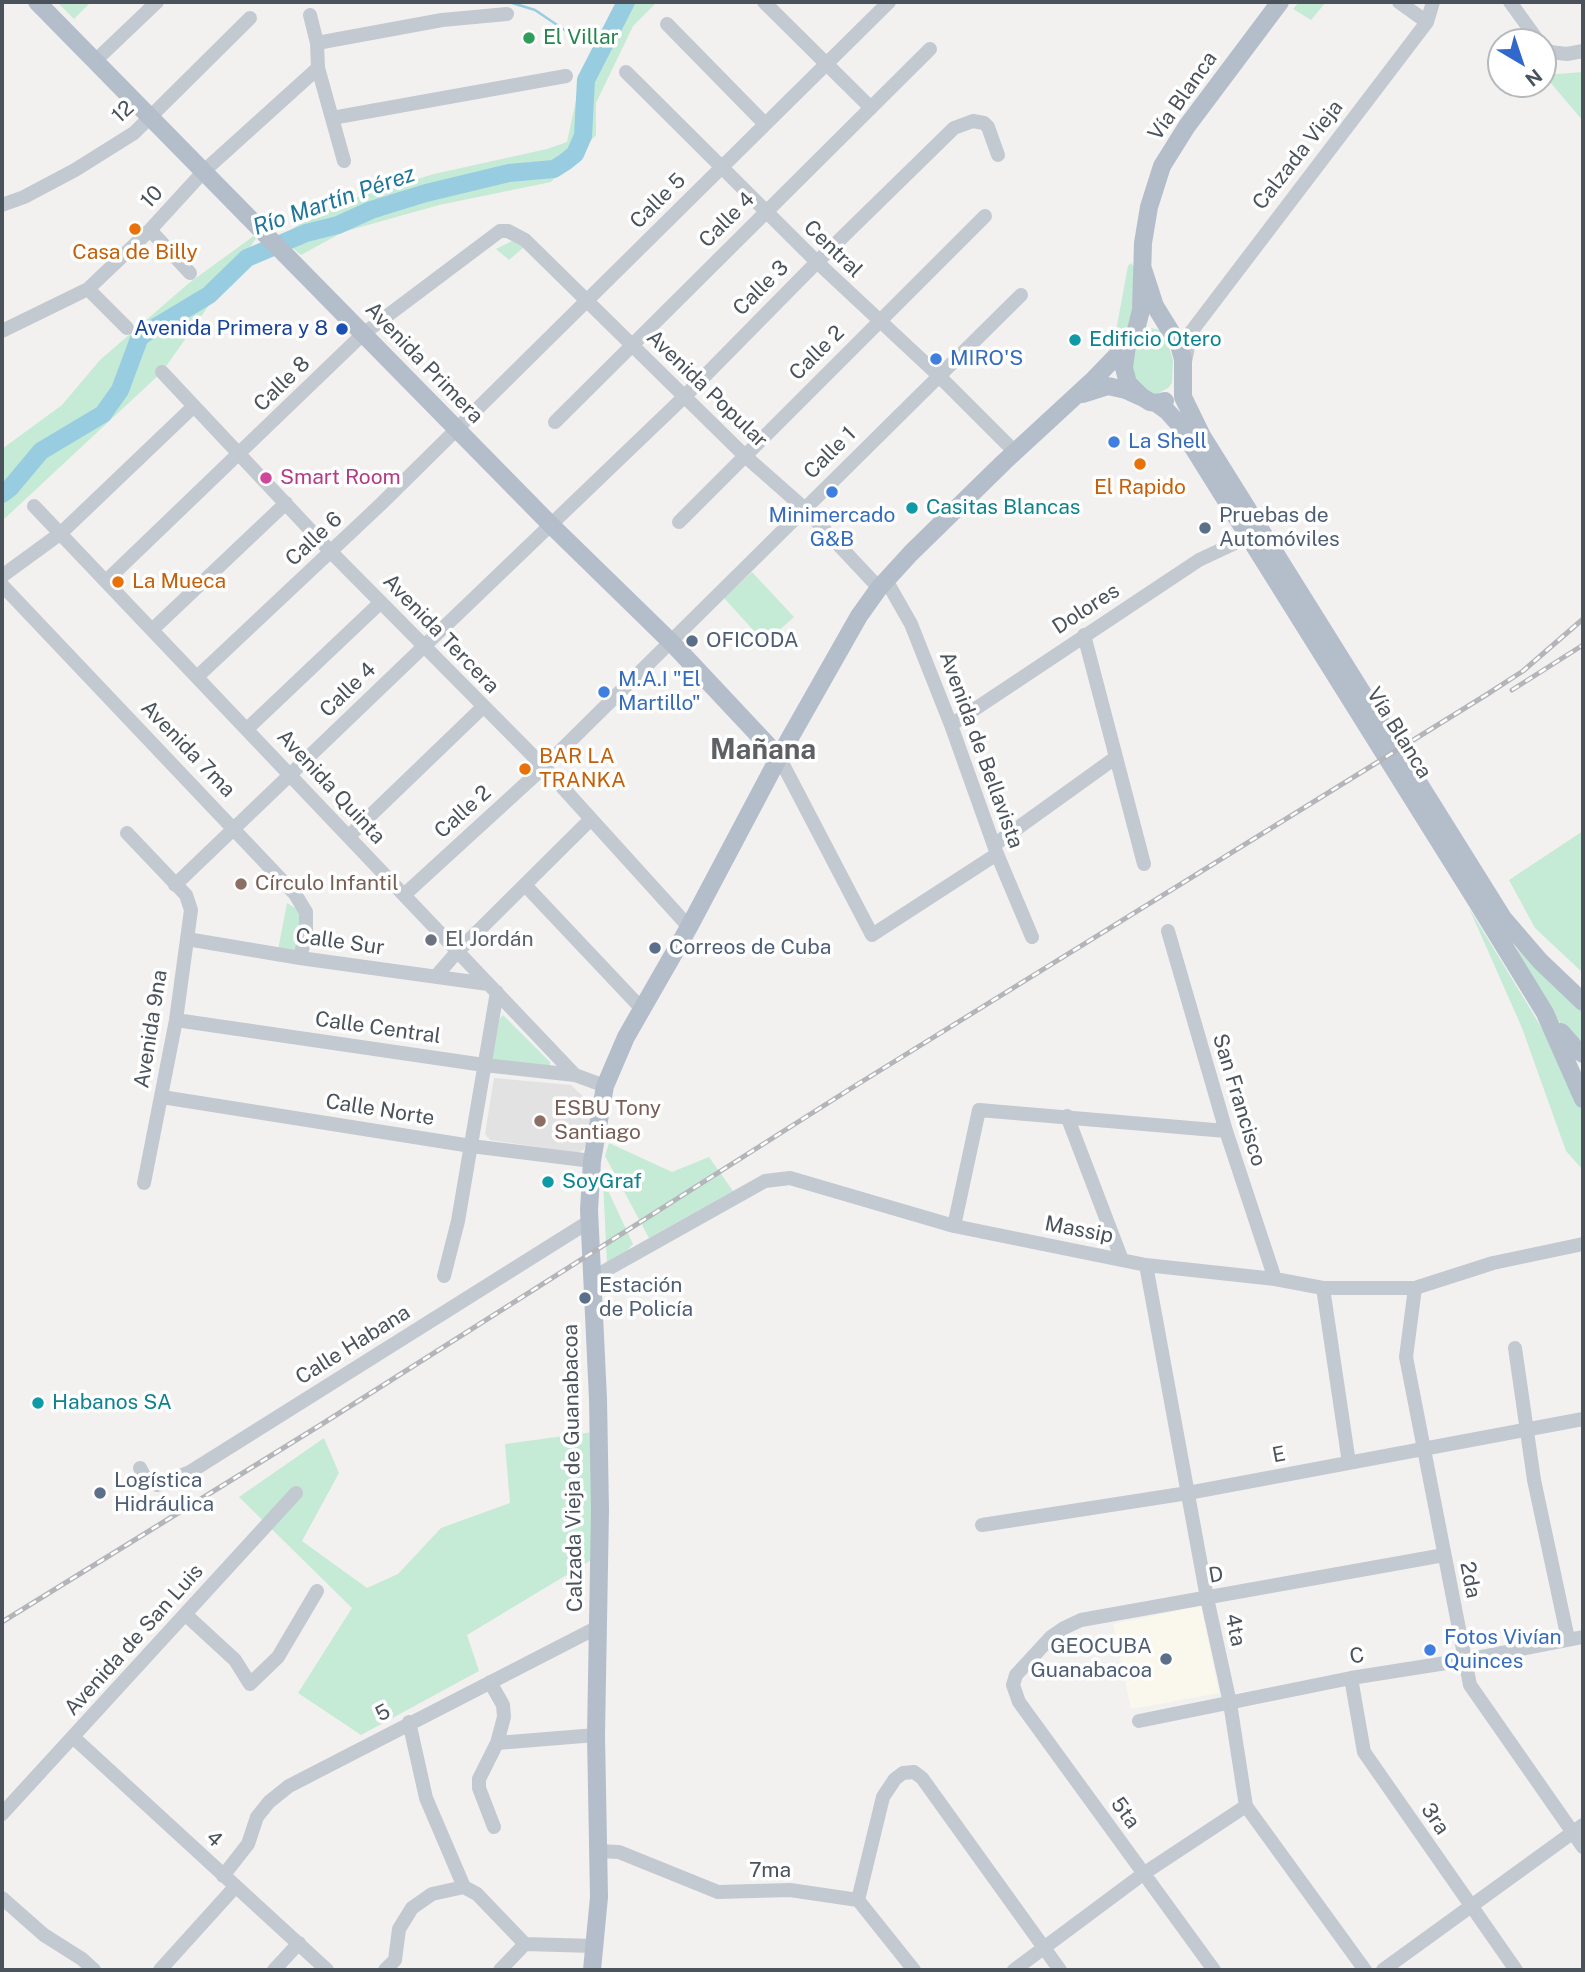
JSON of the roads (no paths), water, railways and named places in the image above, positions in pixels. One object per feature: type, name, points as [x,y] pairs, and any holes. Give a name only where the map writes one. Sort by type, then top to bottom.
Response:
[{"type":"main road","name":"Avenida Primera","points":[[37,2],[551,525],[672,643],[779,757]]},
{"type":"main road","name":"Vía Blanca","points":[[1132,337],[1141,310],[1143,243],[1149,207],[1162,166],[1187,126],[1280,2]]},
{"type":"main road","name":"Vía Blanca","points":[[1143,269],[1155,306],[1167,325]]},
{"type":"main road","points":[[1067,402],[1108,386],[1149,400],[1164,402],[1176,394],[1184,381],[1182,353],[1167,325],[1153,320],[1132,337],[1124,360],[1126,378],[1149,400]]},
{"type":"main road","name":"Calzada Vieja de Guanabacoa","points":[[592,1970],[598,1897],[596,1735],[599,1482],[590,1221],[592,1161],[605,1086],[626,1037],[850,630],[883,584],[1015,452],[1094,379],[1132,337]]},
{"type":"main road","name":"Vía Blanca","points":[[1184,381],[1184,401],[1202,436],[1503,918],[1540,961],[1583,1002]]},
{"type":"main road","name":"Vía Blanca","points":[[1149,400],[1177,422],[1545,1013],[1583,1099]]},
{"type":"main road","points":[[1545,1013],[1583,1054]]},
{"type":"street","points":[[95,61],[156,2]]},
{"type":"street","points":[[764,2],[871,108]]},
{"type":"street","name":"Calle 5","points":[[457,429],[887,2]]},
{"type":"street","points":[[1399,2],[1427,22]]},
{"type":"street","name":"Calzada Vieja","points":[[1184,381],[1185,356],[1191,332],[1427,22],[1433,2]]},
{"type":"street","points":[[1510,2],[1529,28]]},
{"type":"street","points":[[317,43],[442,20],[507,14]]},
{"type":"street","points":[[310,15],[317,43],[317,68],[344,161]]},
{"type":"street","name":"12","points":[[2,205],[34,191],[113,148],[134,133],[250,18]]},
{"type":"street","points":[[667,23],[765,124]]},
{"type":"street","name":"Calle 4","points":[[555,422],[930,49]]},
{"type":"street","points":[[1557,53],[1583,51]]},
{"type":"street","name":"10","points":[[2,331],[88,289],[150,230],[204,172],[317,68]]},
{"type":"street","name":"Central","points":[[626,72],[765,212],[938,375],[1015,452]]},
{"type":"street","points":[[332,118],[566,76]]},
{"type":"street","name":"Calle 3","points":[[551,525],[684,397],[954,128],[973,121],[984,123],[998,155]]},
{"type":"street","name":"Calle 2","points":[[679,522],[985,216]]},
{"type":"street","points":[[150,230],[190,274]]},
{"type":"street","name":"Avenida Popular","points":[[500,231],[508,231],[525,240],[745,456],[883,584]]},
{"type":"street","name":"Calle 8","points":[[106,582],[363,334],[500,231]]},
{"type":"street","points":[[88,289],[127,328]]},
{"type":"street","name":"Calle 1","points":[[672,643],[804,508],[1021,295]]},
{"type":"street","points":[[1167,325],[1191,332]]},
{"type":"street","name":"Avenida Tercera","points":[[162,372],[331,552],[544,767],[689,926]]},
{"type":"street","points":[[2,576],[61,533],[194,406]]},
{"type":"street","name":"Calle 6","points":[[197,677],[457,429]]},
{"type":"street","points":[[153,629],[286,503]]},
{"type":"street","name":"Avenida Quinta","points":[[34,506],[575,1075],[605,1086]]},
{"type":"street","name":"Calle 4","points":[[175,885],[551,525]]},
{"type":"street","name":"Dolores","points":[[951,725],[1199,560],[1248,537]]},
{"type":"street","name":"Avenida de Bellavista","points":[[883,584],[911,624],[951,725],[995,850],[1032,937]]},
{"type":"street","name":"Avenida 7ma","points":[[2,585],[295,894],[306,912],[306,933],[300,958]]},
{"type":"street","points":[[247,729],[381,602]]},
{"type":"street","points":[[1084,635],[1144,864]]},
{"type":"street","name":"Calle 2","points":[[404,895],[544,767],[672,643]]},
{"type":"street","points":[[349,836],[483,707]]},
{"type":"street","points":[[779,757],[872,935],[995,850],[1115,758]]},
{"type":"street","points":[[437,975],[590,820]]},
{"type":"street","name":"Avenida 9na","points":[[127,833],[186,895],[191,910],[176,1020],[144,1183]]},
{"type":"street","points":[[525,885],[642,1010]]},
{"type":"street","name":"San Francisco","points":[[1168,931],[1226,1131],[1275,1279]]},
{"type":"street","name":"Calle Sur","points":[[187,939],[300,958],[437,975],[492,988]]},
{"type":"street","points":[[444,1276],[458,1221],[471,1146],[484,1065],[492,988]]},
{"type":"street","name":"Calle Central","points":[[176,1020],[484,1065],[575,1075]]},
{"type":"street","name":"Calle Norte","points":[[162,1097],[471,1146],[592,1161]]},
{"type":"street","points":[[954,1226],[979,1110],[1226,1131]]},
{"type":"street","points":[[1067,1116],[1122,1260]]},
{"type":"street","name":"Massip","points":[[592,1278],[765,1181],[790,1178],[812,1182],[954,1226],[1146,1265],[1275,1279],[1323,1288],[1415,1288],[1493,1263],[1583,1244]]},
{"type":"street","name":"Calle Habana","points":[[140,1468],[145,1478],[158,1485],[190,1472],[590,1221]]},
{"type":"street","name":"4ta","points":[[1146,1265],[1207,1598],[1230,1703],[1246,1805],[1364,1970]]},
{"type":"street","points":[[1323,1288],[1349,1463]]},
{"type":"street","name":"2da","points":[[1415,1288],[1406,1357],[1470,1685],[1578,1828],[1583,1847]]},
{"type":"street","points":[[1515,1348],[1534,1480],[1576,1638]]},
{"type":"street","name":"E","points":[[982,1525],[1188,1493],[1583,1419]]},
{"type":"street","name":"Avenida de San Luis","points":[[2,1814],[296,1493]]},
{"type":"street","name":"D","points":[[1016,1675],[1041,1646],[1064,1628],[1082,1620],[1444,1555]]},
{"type":"street","points":[[185,1614],[234,1660],[250,1684],[278,1657],[317,1591]]},
{"type":"street","name":"5","points":[[223,1875],[248,1844],[257,1817],[269,1802],[289,1786],[598,1627]]},
{"type":"street","name":"C","points":[[1139,1721],[1351,1678],[1465,1660],[1576,1638]]},
{"type":"street","name":"5ta","points":[[1016,1675],[1013,1685],[1019,1702],[1214,1970]]},
{"type":"street","name":"3ra","points":[[1351,1678],[1364,1752],[1516,1970]]},
{"type":"street","points":[[490,1682],[503,1705],[504,1717],[497,1743],[479,1779],[479,1788],[494,1827]]},
{"type":"street","points":[[410,1722],[426,1798],[464,1887],[477,1894],[525,1944],[594,1946]]},
{"type":"street","points":[[497,1743],[596,1735]]},
{"type":"street","name":"4","points":[[73,1737],[327,1970]]},
{"type":"street","points":[[914,1970],[859,1900],[883,1797],[895,1779],[903,1773],[915,1772],[922,1778],[1060,1970]]},
{"type":"street","points":[[1014,1970],[1143,1874],[1246,1805]]},
{"type":"street","points":[[1383,1970],[1578,1828]]},
{"type":"street","name":"7ma","points":[[598,1851],[619,1852],[718,1892],[790,1890],[859,1900]]},
{"type":"street","points":[[160,1970],[235,1887]]},
{"type":"street","points":[[385,1970],[395,1959],[399,1929],[412,1908],[432,1894],[464,1887]]},
{"type":"street","points":[[2,1898],[44,1935],[82,1959],[94,1970]]},
{"type":"street","points":[[274,1970],[299,1943]]},
{"type":"street","points":[[500,1970],[525,1944]]},
{"type":"waterway","points":[[509,2],[535,10],[569,33],[590,42],[605,38]]},
{"type":"waterway","name":"Río Martín Pérez","points":[[2,494],[41,451],[103,414],[120,390],[139,339],[144,334],[209,295],[247,258],[306,233],[338,225],[371,210],[426,193],[509,173],[554,169],[565,162],[575,154],[583,136],[586,80],[626,2]]},
{"type":"railway","points":[[2,1622],[322,1424],[850,1089],[1486,695],[1523,671],[1583,619]]},
{"type":"railway","points":[[1512,690],[1583,645]]},
{"type":"place","name":"El Villar","points":[[529,38]]},
{"type":"place","name":"Casa de Billy","points":[[135,229]]},
{"type":"place","name":"Avenida Primera y 8","points":[[342,329]]},
{"type":"place","name":"Edificio Otero","points":[[1075,340]]},
{"type":"place","name":"MIRO'S","points":[[936,359]]},
{"type":"place","name":"La Shell","points":[[1114,442]]},
{"type":"place","name":"El Rapido","points":[[1140,464]]},
{"type":"place","name":"Smart Room","points":[[266,478]]},
{"type":"place","name":"Minimercado G&B","points":[[832,492]]},
{"type":"place","name":"Casitas Blancas","points":[[912,508]]},
{"type":"place","name":"Pruebas de Automóviles","points":[[1205,528]]},
{"type":"place","name":"La Mueca","points":[[118,582]]},
{"type":"place","name":"OFICODA","points":[[692,641]]},
{"type":"place","name":"M.A.I \"El Martillo\"","points":[[604,692]]},
{"type":"place","name":"BAR LA TRANKA","points":[[525,769]]},
{"type":"place","name":"Círculo Infantil","points":[[241,884]]},
{"type":"place","name":"El Jordán","points":[[431,940]]},
{"type":"place","name":"Correos de Cuba","points":[[655,948]]},
{"type":"place","name":"ESBU Tony Santiago","points":[[540,1121]]},
{"type":"place","name":"SoyGraf","points":[[548,1182]]},
{"type":"place","name":"Estación de Policía","points":[[585,1298]]},
{"type":"place","name":"Habanos SA","points":[[38,1403]]},
{"type":"place","name":"Logística Hidráulica","points":[[100,1493]]},
{"type":"place","name":"Fotos Vivían Quinces","points":[[1430,1650]]},
{"type":"place","name":"GEOCUBA Guanabacoa","points":[[1166,1659]]},
{"type":"district","name":"Mañana","points":[[763,750]]}]
